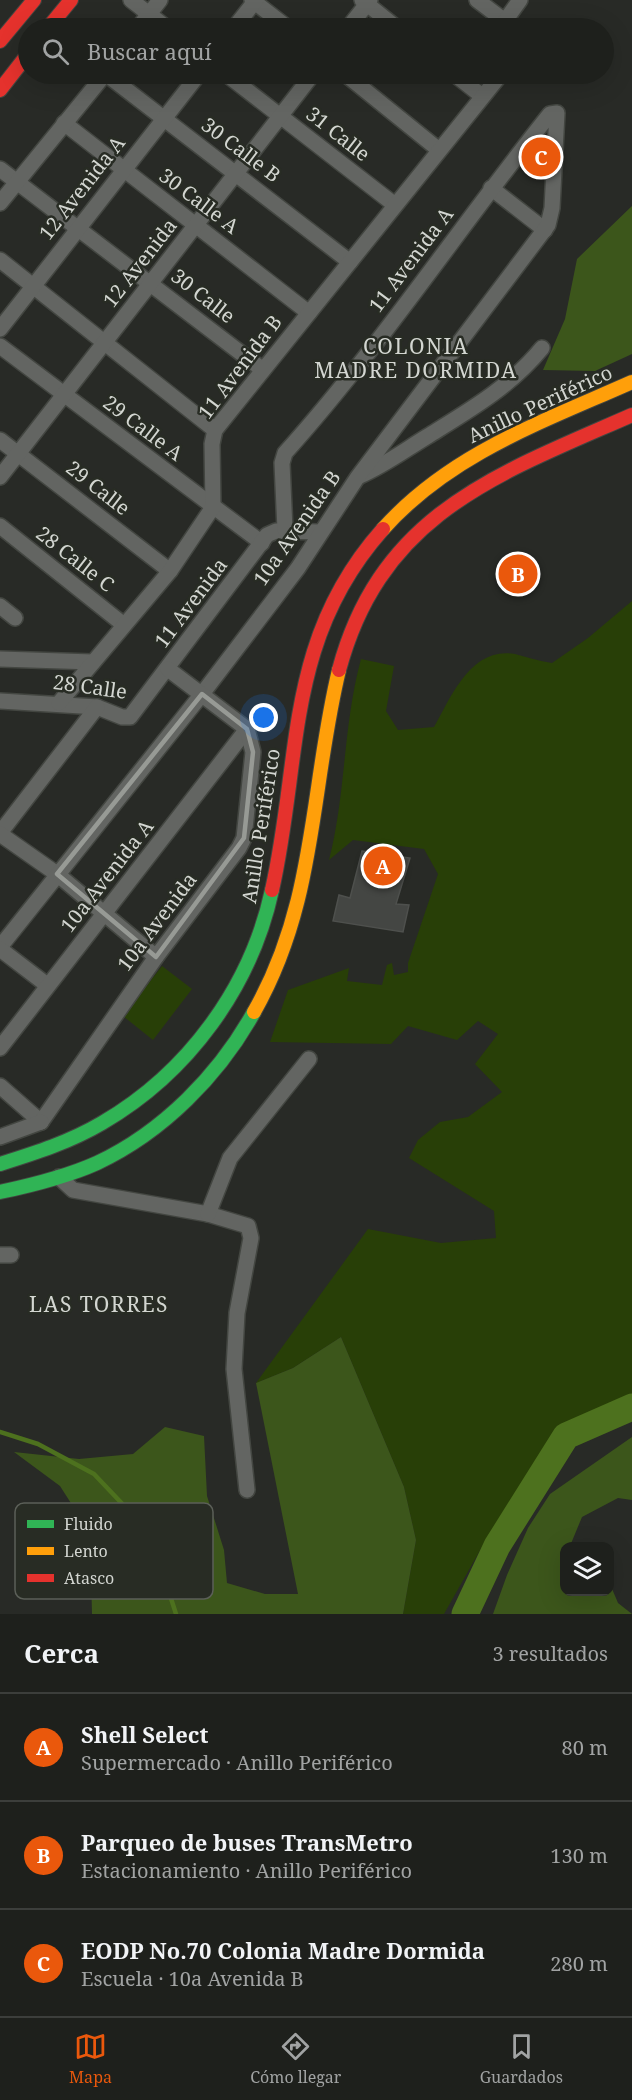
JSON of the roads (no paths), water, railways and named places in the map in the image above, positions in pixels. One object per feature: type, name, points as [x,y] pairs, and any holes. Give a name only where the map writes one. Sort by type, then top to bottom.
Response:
[{"type":"main road","points":[[19,18],[34,0]]},
{"type":"main road","points":[[56,18],[71,0]]},
{"type":"main road","points":[[0,41],[18,19]]},
{"type":"main road","points":[[0,90],[18,67]]},
{"type":"main road","name":"Anillo Periférico","points":[[0,1164],[62,1145],[127,1110],[181,1064],[222,1014],[255,951],[271,898],[298,710],[307,668],[322,624],[337,594],[375,537],[413,498],[443,474],[482,451],[632,382]]},
{"type":"main road","points":[[0,1192],[59,1177],[107,1158],[151,1131],[200,1088],[237,1044],[269,989],[295,923],[309,859],[336,672],[352,626],[390,563],[414,537],[449,506],[493,478],[632,415]]},
{"type":"street","points":[[131,0],[154,18]]},
{"type":"street","points":[[146,18],[160,0]]},
{"type":"street","points":[[477,0],[501,18]]},
{"type":"street","points":[[513,18],[520,0]]},
{"type":"street","points":[[241,18],[254,1],[275,18]]},
{"type":"street","points":[[355,18],[366,1],[386,18]]},
{"type":"street","points":[[0,203],[97,84]]},
{"type":"street","name":"30 Calle B","points":[[119,84],[237,172],[350,262]]},
{"type":"street","name":"12 Avenida A","points":[[0,328],[191,84]]},
{"type":"street","name":"31 Calle","points":[[239,84],[395,205]]},
{"type":"street","name":"12 Avenida","points":[[0,477],[305,84]]},
{"type":"street","points":[[357,84],[439,150]]},
{"type":"street","points":[[467,84],[482,96]]},
{"type":"street","name":"11 Avenida B","points":[[213,507],[212,444],[215,430],[492,84]]},
{"type":"street","name":"10a Avenida B","points":[[0,948],[298,568],[357,478],[545,230],[552,208],[558,117],[554,112],[550,114]]},
{"type":"street","name":"11 Avenida A","points":[[285,530],[282,463],[285,453],[403,309],[491,188],[550,114]]},
{"type":"street","name":"30 Calle A","points":[[64,123],[309,313]]},
{"type":"street","name":"30 Calle","points":[[0,169],[151,282],[263,370]]},
{"type":"street","points":[[491,188],[545,230]]},
{"type":"street","points":[[0,260],[215,430]]},
{"type":"street","name":"29 Calle A","points":[[0,346],[262,543]]},
{"type":"street","points":[[357,478],[390,462],[503,388],[522,372],[542,348]]},
{"type":"street","name":"29 Calle","points":[[0,440],[170,571]]},
{"type":"street","points":[[59,703],[170,571],[213,507]]},
{"type":"street","name":"28 Calle C","points":[[0,526],[124,625]]},
{"type":"street","points":[[285,530],[320,532]]},
{"type":"street","name":"11 Avenida","points":[[136,710],[262,543],[276,531],[285,530]]},
{"type":"street","points":[[0,606],[15,618]]},
{"type":"street","name":"28 Calle","points":[[0,660],[93,662]]},
{"type":"street","points":[[168,669],[247,729]]},
{"type":"street","name":"28 Calle","points":[[0,700],[97,707],[122,717],[130,717],[136,710]]},
{"type":"street","points":[[97,707],[0,833],[57,874],[156,957]]},
{"type":"street","name":"10a Avenida A","points":[[0,1048],[47,984],[105,914],[247,729]]},
{"type":"street","name":"10a Avenida","points":[[41,1122],[156,957],[239,848],[243,838],[253,752],[247,729]]},
{"type":"street","points":[[0,948],[47,984]]},
{"type":"street","points":[[208,1214],[230,1158],[309,1059]]},
{"type":"street","points":[[0,1086],[41,1122],[0,1137]]},
{"type":"street","points":[[59,1177],[73,1190],[208,1214],[248,1227],[251,1238],[237,1313],[234,1369],[247,1491]]},
{"type":"waterway","points":[[465,1614],[497,1546],[566,1436],[632,1407]]},
{"type":"waterway","points":[[0,1432],[38,1444],[94,1474],[122,1503]]},
{"type":"waterway","points":[[171,1599],[176,1614]]},
{"type":"place","name":"EODP No.70 Colonia Madre Dormida","points":[[541,157]]},
{"type":"place","name":"Parqueo de buses TransMetro","points":[[518,574]]},
{"type":"place","name":"Shell Select","points":[[383,866]]},
{"type":"district","name":"COLONIA MADRE DORMIDA","points":[[416,359]]},
{"type":"district","name":"LAS TORRES","points":[[99,1305]]}]
